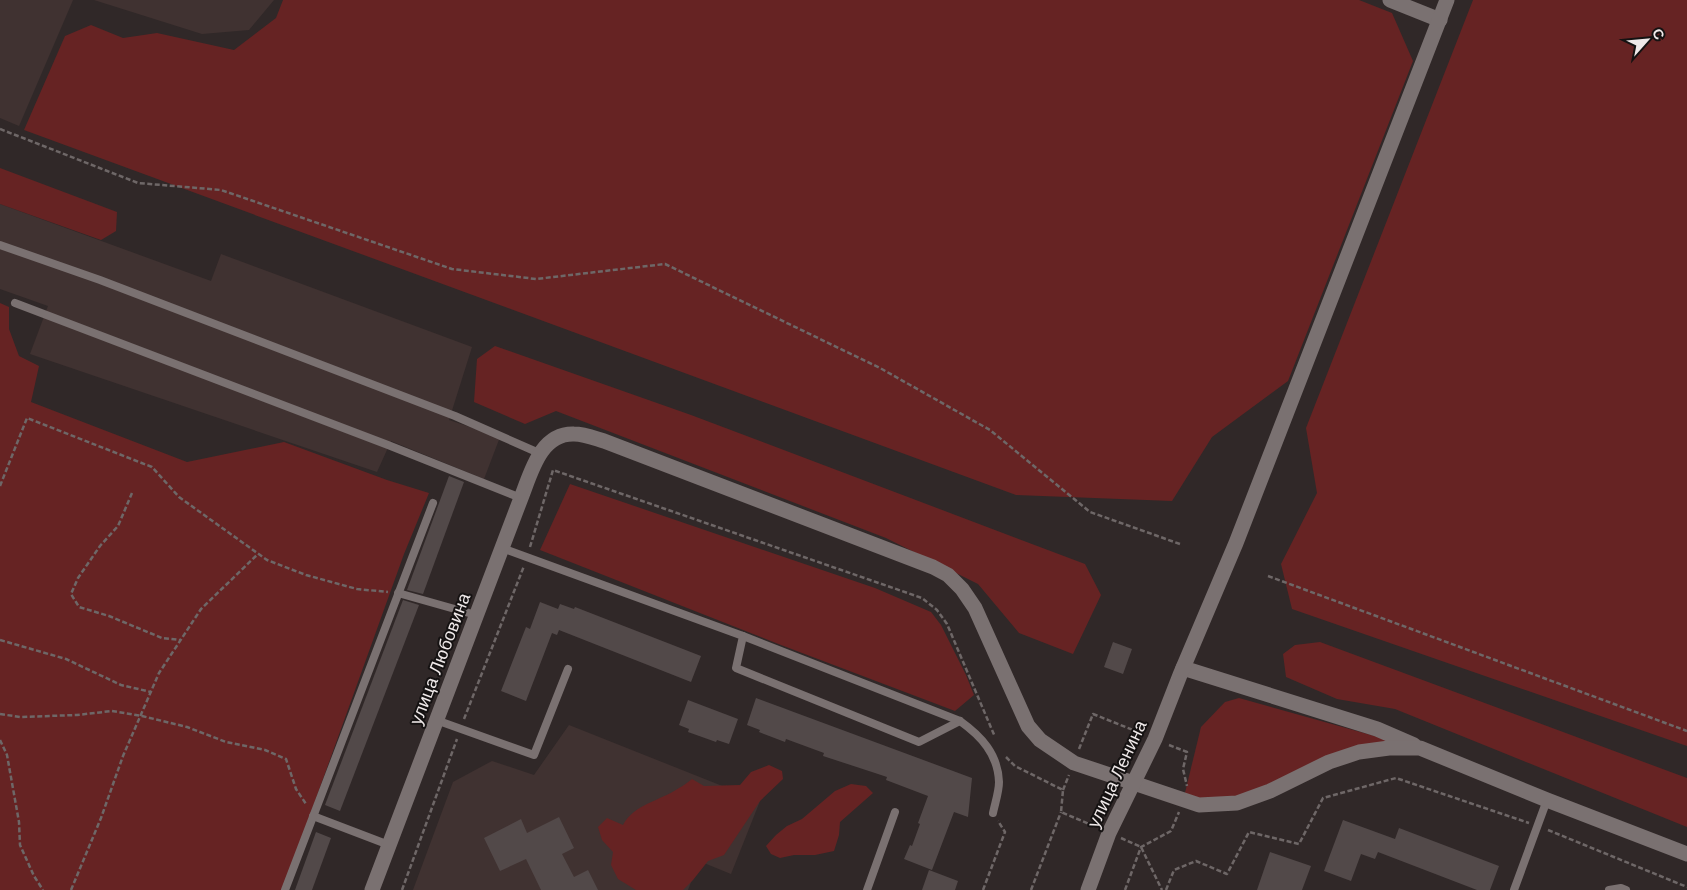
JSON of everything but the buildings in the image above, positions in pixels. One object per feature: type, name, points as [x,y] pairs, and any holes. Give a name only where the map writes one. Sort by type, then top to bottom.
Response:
[{"type":"street","points":[[1390,0],[1440,20]]},
{"type":"street","name":"улица Ленина","points":[[1088,890],[1109,833],[1155,739],[1181,672],[1236,543],[1447,0]]},
{"type":"street","points":[[544,448],[560,436],[573,434],[604,441],[933,567],[948,575],[962,589],[974,608],[1028,726],[1040,740],[1074,762],[1133,784],[1199,805],[1236,803],[1270,791],[1329,762],[1359,752],[1389,748],[1420,748]]},
{"type":"street","name":"улица Любовина","points":[[372,890],[521,498],[544,448]]},
{"type":"street","points":[[1181,672],[1378,729],[1547,800],[1687,854]]},
{"type":"lane","points":[[0,245],[100,280],[455,416],[544,448]]},
{"type":"lane","points":[[15,303],[388,445],[521,498]]},
{"type":"lane","points":[[285,890],[433,503]]},
{"type":"lane","points":[[502,548],[743,636],[960,721],[976,733],[990,750],[999,782],[994,813]]},
{"type":"lane","points":[[398,593],[476,615]]},
{"type":"lane","points":[[743,636],[736,668],[919,742],[960,721]]},
{"type":"lane","points":[[436,720],[534,755],[568,669]]},
{"type":"lane","points":[[1514,890],[1547,800]]},
{"type":"lane","points":[[868,890],[895,812]]},
{"type":"lane","points":[[313,816],[389,845]]},
{"type":"lane","points":[[1609,890],[1620,888],[1626,890]]},
{"type":"path","points":[[0,129],[138,183],[221,190],[452,269],[536,279],[665,264],[880,368],[990,430],[1090,512],[1180,544]]},
{"type":"path","points":[[0,486],[27,418],[152,467],[179,497],[267,560],[306,575],[357,589],[398,593]]},
{"type":"path","points":[[402,890],[461,728],[527,557],[553,470],[922,598],[937,610],[947,624],[998,745]]},
{"type":"path","points":[[132,493],[118,526],[100,546],[83,570],[71,594],[79,608],[109,616],[162,638],[180,640]]},
{"type":"path","points":[[71,890],[101,818],[123,756],[142,716],[159,673],[201,609],[258,554]]},
{"type":"path","points":[[1268,576],[1687,731]]},
{"type":"path","points":[[0,640],[66,659],[121,685],[151,692]]},
{"type":"path","points":[[0,714],[20,717],[77,716],[112,711],[186,727],[226,742],[265,750],[286,759],[296,789],[313,816]]},
{"type":"path","points":[[0,740],[7,755],[19,822],[20,845],[34,876],[44,890]]},
{"type":"path","points":[[1002,751],[1015,766],[1063,790],[1061,812],[1031,890]]},
{"type":"path","points":[[1166,890],[1174,870],[1196,861],[1227,874],[1249,832],[1299,844],[1323,798],[1396,778],[1538,826],[1687,887]]},
{"type":"path","points":[[1061,812],[1141,846],[1162,890]]},
{"type":"path","points":[[984,890],[1005,832],[994,813]]},
{"type":"path","points":[[1125,890],[1141,846],[1165,833]]},
{"type":"shaded area","points":[[0,0],[73,0],[19,126],[0,118]]},
{"type":"shaded area","points":[[94,0],[274,0],[249,30],[202,34]]},
{"type":"shaded area","points":[[283,0],[1359,0],[1392,13],[1413,61],[1288,381],[1212,437],[1172,501],[1016,495],[24,130],[65,36],[91,25],[123,38],[157,33],[234,50],[276,18]]},
{"type":"shaded area","points":[[1473,0],[1687,0],[1687,746],[1292,609],[1281,564],[1317,493],[1306,428]]},
{"type":"shaded area","points":[[0,168],[117,212],[116,231],[101,240],[0,204]]},
{"type":"shaded area","points":[[0,204],[211,281],[221,254],[472,347],[449,420],[500,437],[484,479],[391,441],[377,472],[30,354],[48,306],[0,289]]},
{"type":"shaded area","points":[[0,303],[9,307],[9,329],[19,356],[39,366],[31,402],[187,462],[284,442],[387,480],[429,493],[404,554],[283,890],[0,890]]},
{"type":"shaded area","points":[[495,346],[691,415],[1085,564],[1101,595],[1073,654],[1019,633],[978,584],[886,538],[556,411],[525,424],[474,402],[477,359]]},
{"type":"shaded area","points":[[570,484],[875,588],[931,612],[941,625],[974,695],[955,711],[540,550]]},
{"type":"shaded area","points":[[1320,642],[1687,778],[1687,827],[1395,709],[1337,699],[1286,677],[1283,654],[1295,645]]},
{"type":"shaded area","points":[[1239,698],[1389,740],[1237,803],[1183,801],[1201,727],[1225,702]]},
{"type":"shaded area","points":[[569,725],[760,801],[731,874],[699,861],[688,890],[413,890],[453,782],[492,761],[534,775]]},
{"type":"shaded area","points":[[769,765],[782,771],[783,779],[760,801],[724,855],[708,861],[683,890],[636,890],[618,879],[611,865],[613,852],[602,840],[598,827],[607,818],[623,825],[641,807],[672,792],[692,779],[704,786],[740,785],[751,772]]},
{"type":"shaded area","points":[[851,784],[866,786],[873,793],[840,822],[839,835],[834,851],[815,855],[794,855],[780,858],[771,854],[766,846],[776,835],[787,826],[802,819],[835,791]]}]
